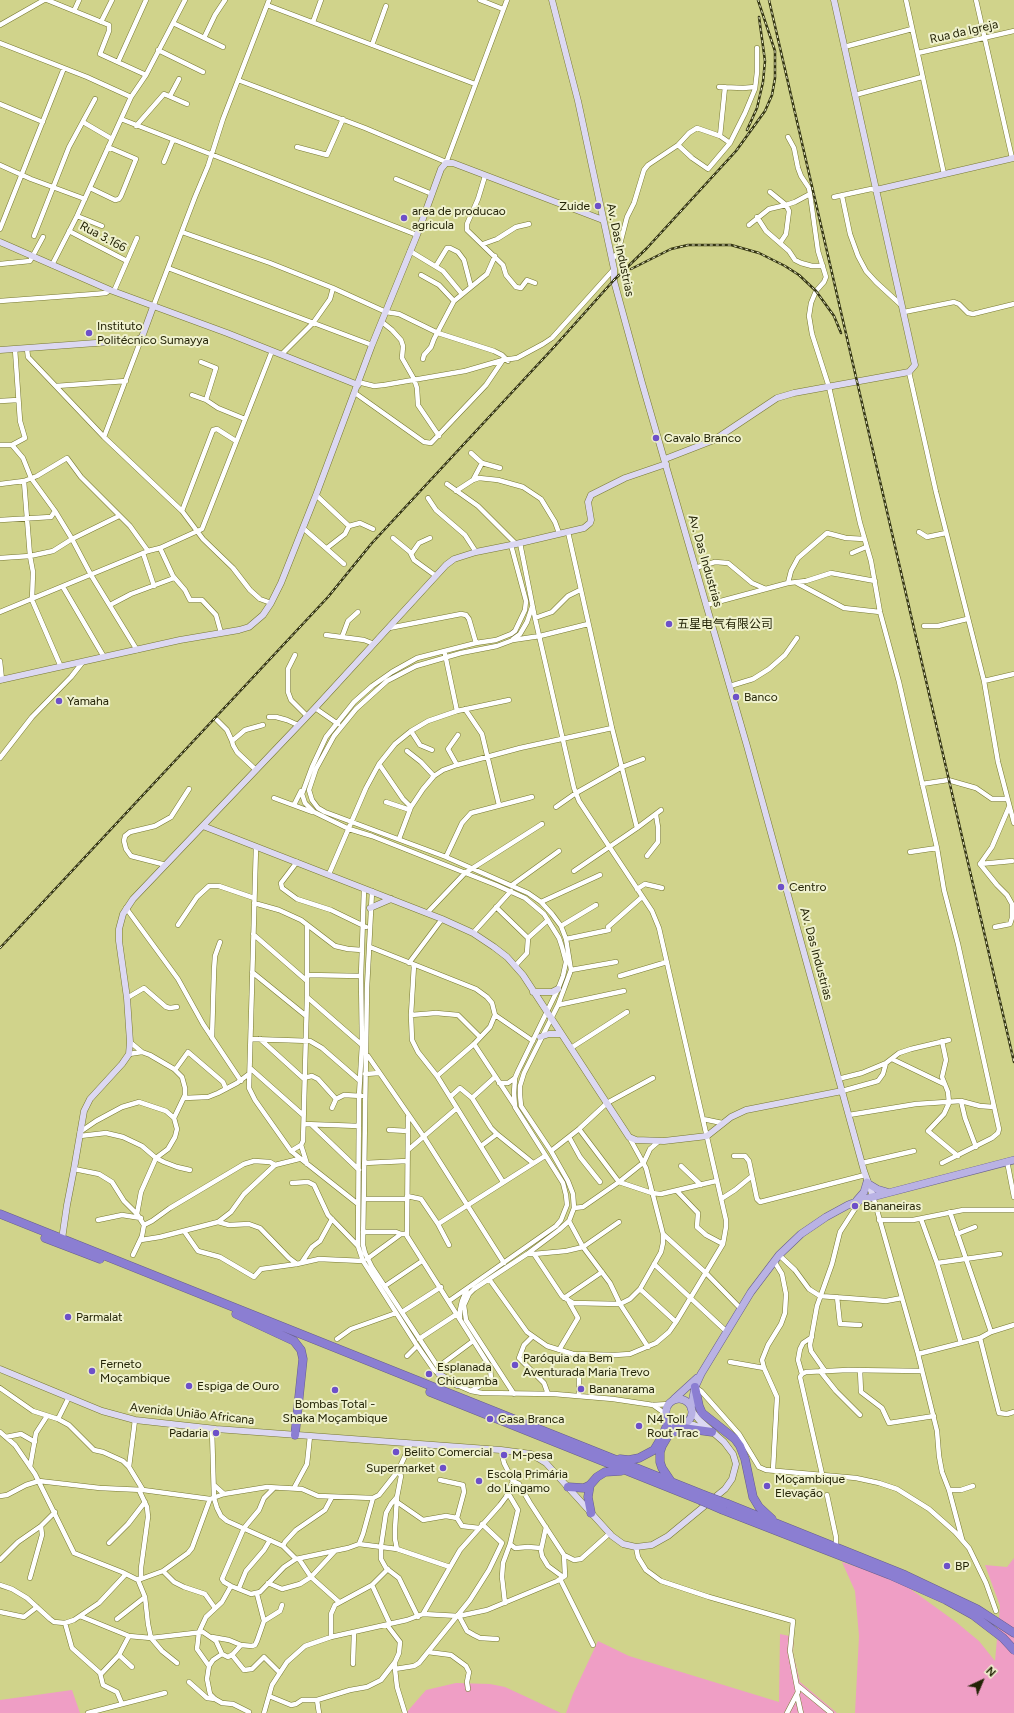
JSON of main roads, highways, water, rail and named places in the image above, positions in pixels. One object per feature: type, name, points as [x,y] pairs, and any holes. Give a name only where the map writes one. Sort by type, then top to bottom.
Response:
[{"type":"highway","points":[[0,1214],[613,1458],[672,1483],[702,1498]]},
{"type":"highway","points":[[0,1220],[631,1473],[726,1507],[890,1575],[946,1600],[973,1615],[1003,1638],[1014,1650]]},
{"type":"highway","points":[[232,1312],[294,1341],[300,1348],[303,1359],[295,1435]]},
{"type":"highway","points":[[692,1387],[702,1412],[735,1439],[740,1446],[745,1459],[753,1497],[766,1514],[779,1524]]},
{"type":"highway","points":[[613,1458],[635,1459],[650,1452],[660,1441],[667,1425],[667,1416]]},
{"type":"highway","points":[[672,1483],[660,1462],[662,1446],[664,1440],[673,1429],[681,1424]]},
{"type":"highway","points":[[664,1440],[672,1432],[683,1428],[712,1432]]},
{"type":"highway","points":[[568,1487],[581,1488],[590,1485],[606,1472],[614,1470],[631,1473]]},
{"type":"highway","points":[[590,1485],[588,1497],[591,1513]]},
{"type":"highway","points":[[726,1507],[779,1524],[895,1570],[977,1609],[1014,1633]]},
{"type":"main road","points":[[692,1387],[690,1417],[681,1424],[672,1422],[667,1416],[667,1408],[671,1402],[692,1387],[759,1280],[779,1255],[801,1234],[818,1222],[858,1201],[887,1192],[1010,1161]]},
{"type":"main road","points":[[858,1201],[864,1192],[866,1178],[877,1189],[887,1192]]},
{"type":"main road","points":[[671,1402],[682,1399],[688,1402],[691,1409]]},
{"type":"railway","points":[[0,948],[328,597],[372,543],[555,346],[614,280],[647,248],[736,151],[765,111],[772,95],[775,78],[775,51],[758,0]]},
{"type":"railway","points":[[769,0],[1014,1062]]},
{"type":"railway","points":[[747,130],[757,108],[763,82],[765,61],[759,17]]},
{"type":"railway","points":[[631,269],[671,249],[688,245],[731,245],[759,253],[799,275],[816,291],[834,316],[841,333]]},
{"type":"place","name":"Zuide","points":[[598,206]]},
{"type":"place","name":"area de producao agricula","points":[[404,218]]},
{"type":"place","name":"Instituto Politécnico Sumayya","points":[[89,333]]},
{"type":"place","name":"Cavalo Branco","points":[[656,438]]},
{"type":"place","name":"五星电气有限公司","points":[[669,624]]},
{"type":"place","name":"Banco","points":[[736,697]]},
{"type":"place","name":"Yamaha","points":[[59,701]]},
{"type":"place","name":"Centro","points":[[781,887]]},
{"type":"place","name":"Bananeiras","points":[[855,1206]]},
{"type":"place","name":"Parmalat","points":[[68,1317]]},
{"type":"place","name":"Paróquia da Bem Aventurada Maria Trevo","points":[[515,1365]]},
{"type":"place","name":"Ferneto Moçambique","points":[[92,1371]]},
{"type":"place","name":"Esplanada Chicuamba","points":[[429,1374]]},
{"type":"place","name":"Espiga de Ouro","points":[[189,1386]]},
{"type":"place","name":"Bananarama","points":[[581,1389]]},
{"type":"place","name":"Bombas Total - Shaka Moçambique","points":[[335,1390]]},
{"type":"place","name":"Casa Branca","points":[[490,1419]]},
{"type":"place","name":"N4 Toll Rout Trac","points":[[639,1426]]},
{"type":"place","name":"Padaria","points":[[216,1433]]},
{"type":"place","name":"Belito Comercial","points":[[396,1452]]},
{"type":"place","name":"M-pesa","points":[[504,1455]]},
{"type":"place","name":"Supermarket","points":[[443,1468]]},
{"type":"place","name":"Escola Primária do Lingamo","points":[[479,1481]]},
{"type":"place","name":"Moçambique Elevação","points":[[767,1486]]},
{"type":"place","name":"BP","points":[[947,1566]]}]
